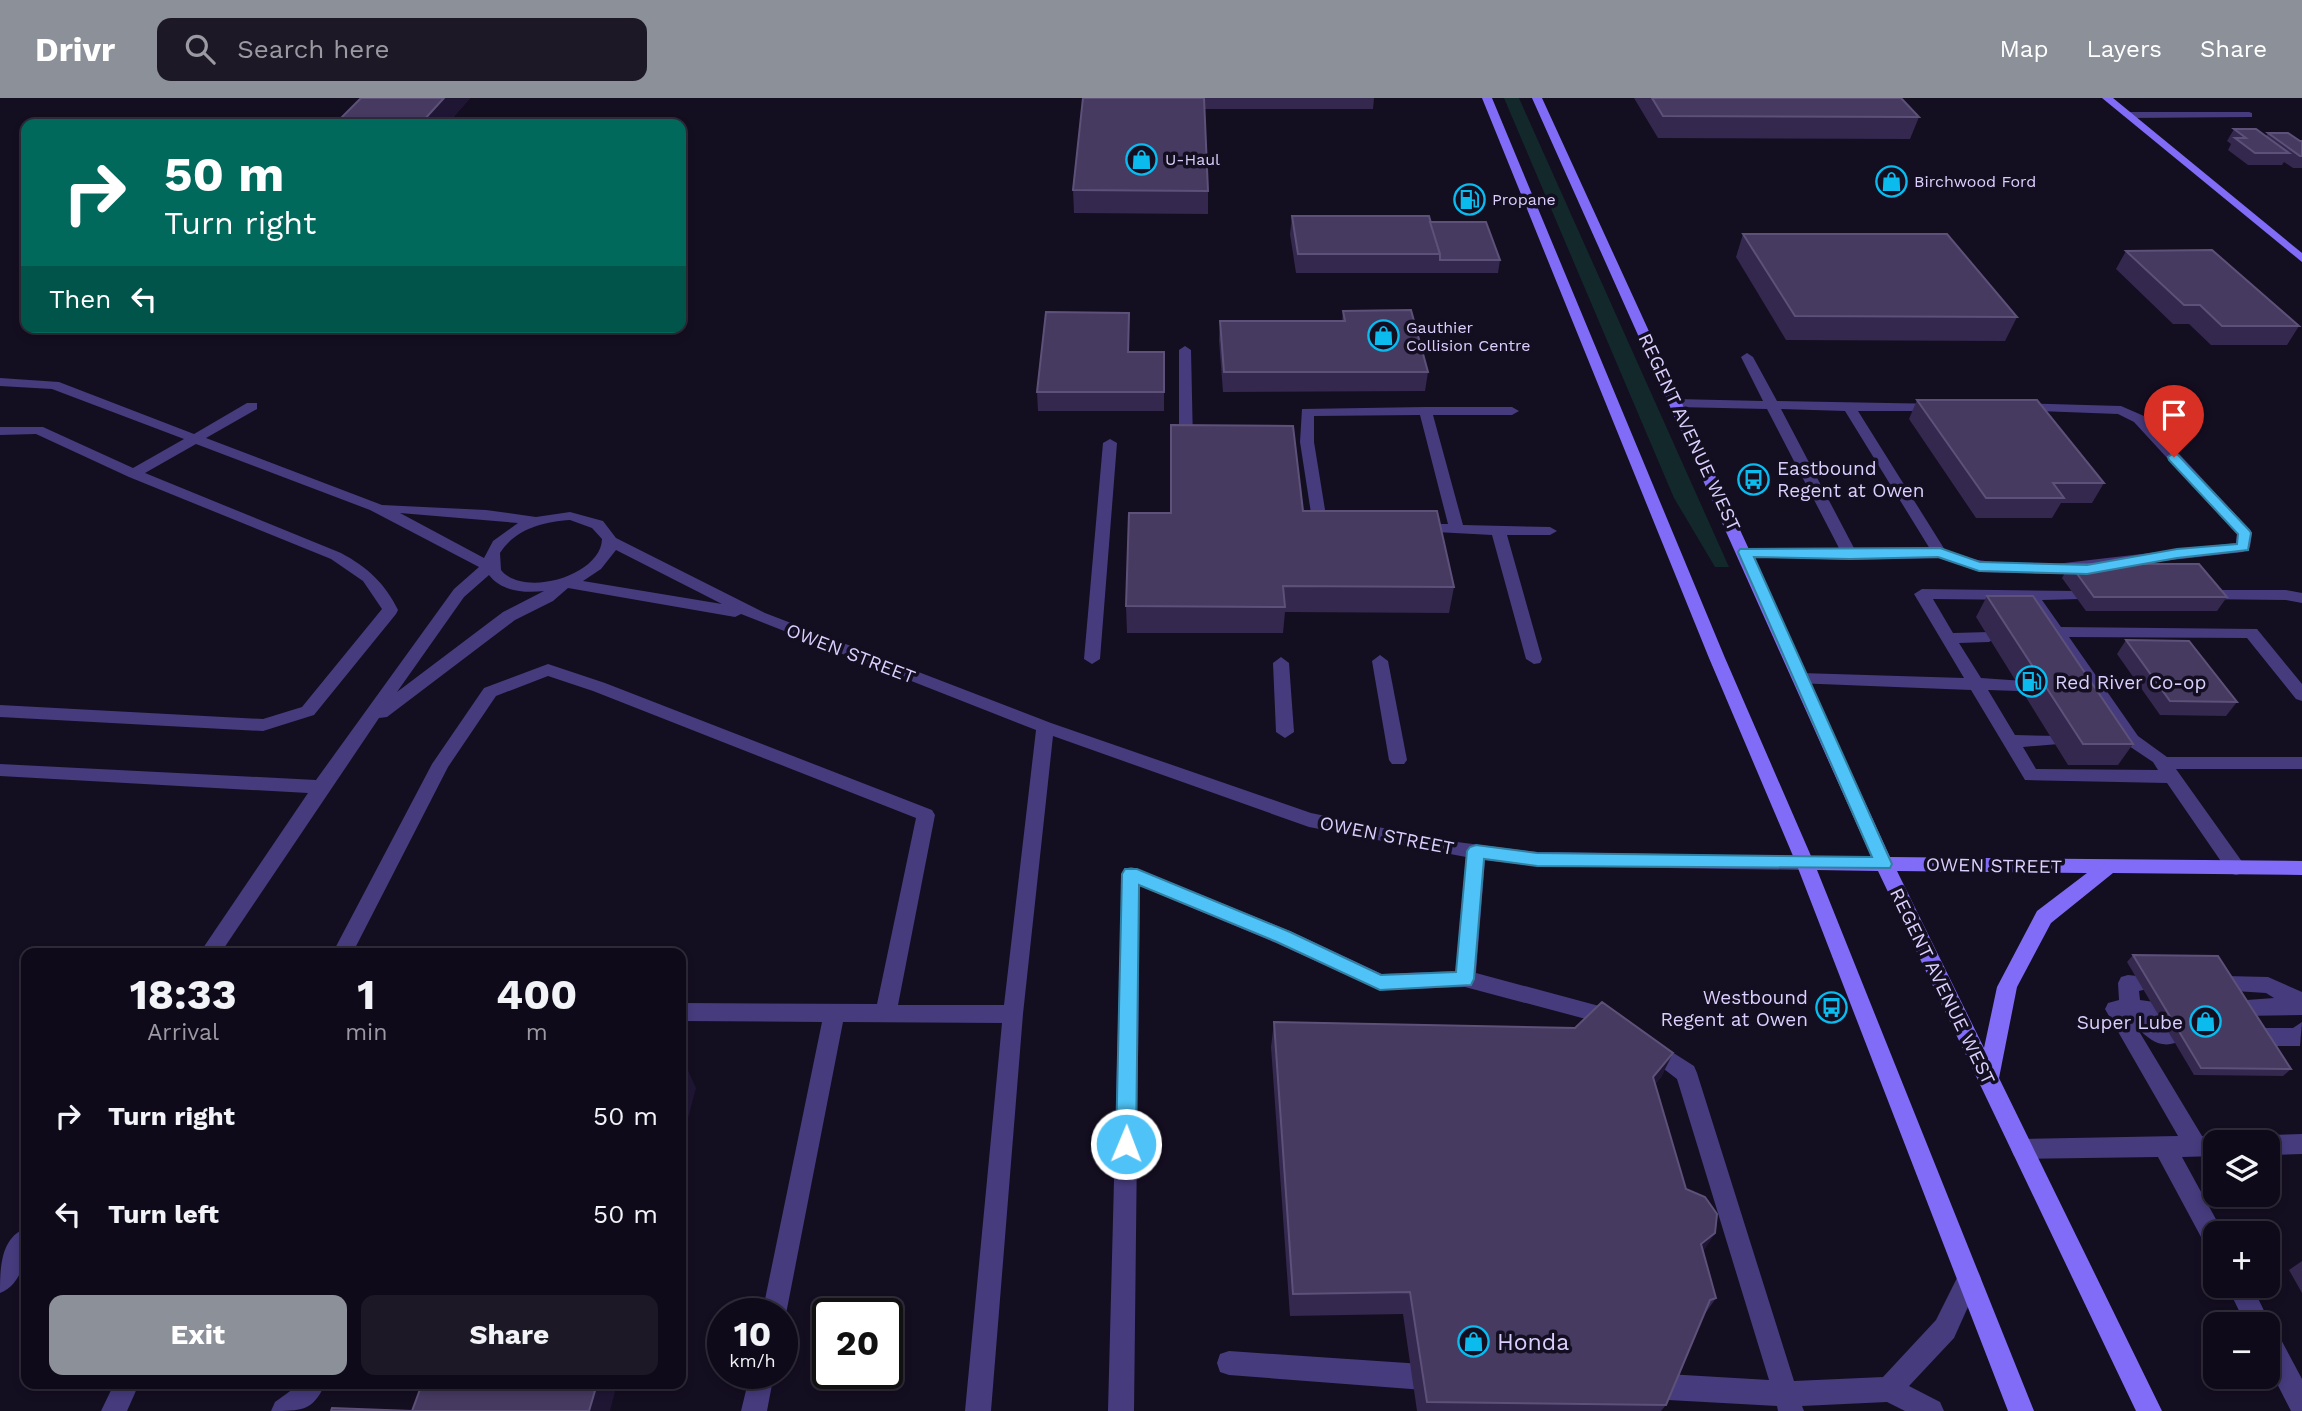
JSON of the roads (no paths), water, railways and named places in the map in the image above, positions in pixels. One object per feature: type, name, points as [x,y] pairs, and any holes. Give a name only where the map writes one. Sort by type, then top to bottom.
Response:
[{"type":"main road","points":[[1487,98],[1717,658],[1805,863],[2021,1411]]},
{"type":"main road","name":"REGENT AVENUE WEST","points":[[1537,98],[1745,552],[1884,864],[2148,1411]]},
{"type":"main road","points":[[2108,98],[2302,259]]},
{"type":"main road","name":"OWEN STREET","points":[[1805,863],[2236,868],[2300,872]]},
{"type":"main road","points":[[1988,1079],[2007,987],[2044,917],[2108,867]]},
{"type":"street","points":[[2128,115],[2249,115]]},
{"type":"street","points":[[1185,350],[1186,443]]},
{"type":"street","points":[[1747,357],[1850,555]]},
{"type":"street","points":[[0,382],[54,385],[375,507],[402,518],[461,556],[490,566],[496,576],[516,586],[544,587],[565,583],[636,593],[759,617]]},
{"type":"street","points":[[1676,403],[1957,407]]},
{"type":"street","points":[[134,474],[252,406]]},
{"type":"street","points":[[1849,407],[1940,552]]},
{"type":"street","points":[[1745,552],[1850,555],[1940,552],[1979,567],[2087,569],[2177,554],[2243,547],[2245,533],[2138,419],[2121,410],[1997,407]]},
{"type":"street","points":[[1425,411],[1457,529]]},
{"type":"street","points":[[1345,526],[1320,526],[1307,442],[1307,412],[1512,411]]},
{"type":"street","points":[[0,431],[38,430],[134,474],[335,556],[363,571],[381,590],[390,610],[308,711],[263,724],[0,711]]},
{"type":"street","points":[[1092,659],[1110,443]]},
{"type":"street","points":[[375,507],[486,514],[536,521]]},
{"type":"street","name":"OWEN STREET","points":[[213,948],[321,787],[460,593],[490,566],[496,546],[520,527],[536,521],[570,516],[598,523],[607,531],[610,541],[759,617],[1045,727],[1309,820],[1476,851],[1537,859],[1805,863]]},
{"type":"street","points":[[1436,528],[1550,531]]},
{"type":"street","points":[[1498,531],[1534,659]]},
{"type":"street","points":[[365,726],[509,616],[547,597],[598,564],[607,552],[610,541]]},
{"type":"street","points":[[2074,595],[1922,594],[2031,775],[2302,763]]},
{"type":"street","points":[[2031,595],[2132,740],[2159,758],[2236,868]]},
{"type":"street","points":[[2203,595],[2302,598]]},
{"type":"street","points":[[2035,638],[2058,635],[2251,633],[2302,695]]},
{"type":"street","points":[[1948,638],[1989,638]]},
{"type":"street","points":[[1380,661],[1398,760]]},
{"type":"street","points":[[1281,663],[1285,732]]},
{"type":"street","points":[[345,948],[441,764],[490,692],[548,670],[599,687],[926,815],[886,1013]]},
{"type":"street","points":[[1801,679],[2018,685]]},
{"type":"street","points":[[2075,685],[2094,685]]},
{"type":"street","points":[[978,1411],[1013,1014],[1045,727]]},
{"type":"street","points":[[2011,741],[2053,740]]},
{"type":"street","points":[[2112,740],[2132,740]]},
{"type":"street","points":[[0,770],[321,787]]},
{"type":"street","points":[[1465,979],[1476,851]]},
{"type":"street","points":[[1121,1411],[1131,874],[1283,937],[1380,982],[1465,979],[1607,1016],[1686,1073],[1788,1402]]},
{"type":"street","points":[[2140,984],[2128,984],[2130,1009],[2161,1036],[2171,1036]]},
{"type":"street","points":[[2226,984],[2268,985],[2302,1004]]},
{"type":"street","points":[[2240,1007],[2302,1004]]},
{"type":"street","points":[[2155,1009],[2115,1009],[2203,1141]]},
{"type":"street","points":[[686,1012],[1013,1014]]},
{"type":"street","points":[[777,1298],[834,1013]]},
{"type":"street","points":[[2259,1037],[2300,1037],[2302,1031]]},
{"type":"street","points":[[2280,1145],[2302,1144]]},
{"type":"street","points":[[2164,1146],[2205,1221]]},
{"type":"street","points":[[2022,1149],[2203,1146]]},
{"type":"street","points":[[0,1281],[21,1248]]},
{"type":"street","points":[[1889,1389],[1945,1329],[1969,1278]]},
{"type":"street","points":[[1229,1363],[1466,1379]]},
{"type":"street","points":[[2280,1364],[2302,1405]]},
{"type":"street","points":[[1627,1385],[1788,1402],[1889,1389],[1931,1411]]},
{"type":"street","points":[[114,1411],[125,1389]]},
{"type":"street","points":[[284,1411],[309,1394],[311,1389]]},
{"type":"street","points":[[754,1411],[759,1389]]},
{"type":"place","name":"U-Haul","points":[[1142,159]]},
{"type":"place","name":"Birchwood Ford","points":[[1891,181]]},
{"type":"place","name":"Propane","points":[[1469,199]]},
{"type":"place","name":"Gauthier Collision Centre","points":[[1383,336]]},
{"type":"place","name":"Eastbound Regent at Owen","points":[[1754,479]]},
{"type":"place","name":"Red River Co-op","points":[[2032,682]]},
{"type":"place","name":"Westbound Regent at Owen","points":[[1831,1008]]},
{"type":"place","name":"Super Lube","points":[[2206,1022]]},
{"type":"place","name":"Honda","points":[[1474,1342]]}]
